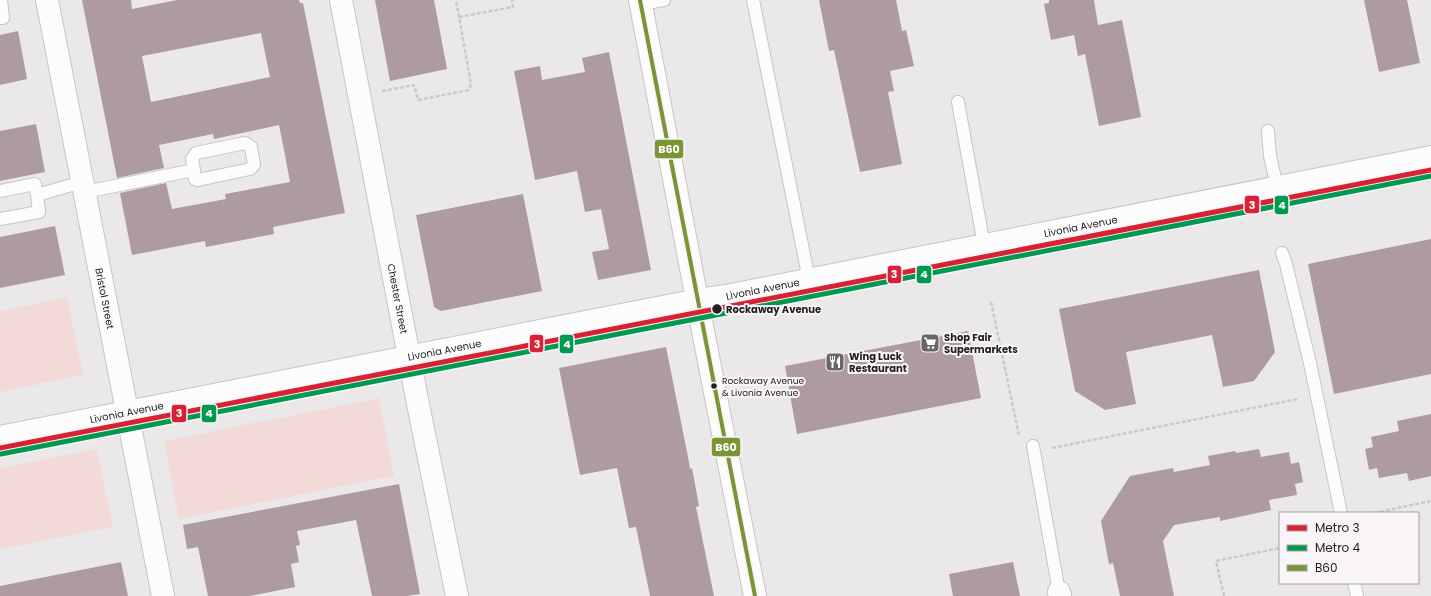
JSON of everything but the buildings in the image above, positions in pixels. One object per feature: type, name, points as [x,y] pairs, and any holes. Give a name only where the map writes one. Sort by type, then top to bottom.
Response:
[{"type":"street","name":"Bristol Street","points":[[47,0],[164,596]]},
{"type":"street","name":"Chester Street","points":[[341,0],[418,404],[457,596]]},
{"type":"street","points":[[641,2],[755,596]]},
{"type":"street","name":"Livonia Avenue","points":[[0,437],[410,358],[698,300],[809,280],[1431,157]]},
{"type":"lane","points":[[641,2],[664,0]]},
{"type":"lane","points":[[753,0],[809,280]]},
{"type":"lane","points":[[0,18],[3,18],[5,1]]},
{"type":"lane","points":[[958,102],[984,245]]},
{"type":"lane","points":[[1268,131],[1270,156],[1277,187]]},
{"type":"lane","points":[[245,143],[251,147],[254,165],[250,170],[198,180],[195,179],[194,170],[192,159],[196,152],[245,143]]},
{"type":"lane","points":[[37,195],[194,170]]},
{"type":"lane","points":[[0,191],[34,184],[39,212],[0,219]]},
{"type":"lane","points":[[1282,253],[1286,264],[1317,395],[1341,512]]},
{"type":"lane","points":[[1034,449],[1060,594]]},
{"type":"lane","points":[[1354,584],[1357,596]]},
{"type":"path","points":[[359,96],[414,85],[418,100],[469,90],[471,84],[456,0]]},
{"type":"path","points":[[459,17],[513,7],[512,0]]},
{"type":"path","points":[[991,302],[1020,441]]},
{"type":"path","points":[[1034,449],[1317,395]]},
{"type":"path","points":[[1379,512],[1431,501]]},
{"type":"path","points":[[1224,596],[1216,561],[1279,548]]},
{"type":"shaded area","points":[[67,297],[83,375],[0,392],[0,311]]},
{"type":"shaded area","points":[[379,398],[394,476],[179,519],[164,441]]},
{"type":"shaded area","points":[[97,449],[113,527],[0,549],[0,468]]},
{"type":"metro line","name":"3","points":[[0,448],[1431,170]]},
{"type":"metro line","name":"4","points":[[1,454],[1431,176]]},
{"type":"transit line","name":"B60","points":[[640,0],[755,596]]},
{"type":"place","name":"Rockaway Avenue","points":[[717,309]]},
{"type":"place","name":"Shop Fair Supermarkets","points":[[930,343]]},
{"type":"place","name":"Wing Luck Restaurant","points":[[835,362]]},
{"type":"place","name":"Rockaway Avenue & Livonia Avenue","points":[[714,386]]}]
